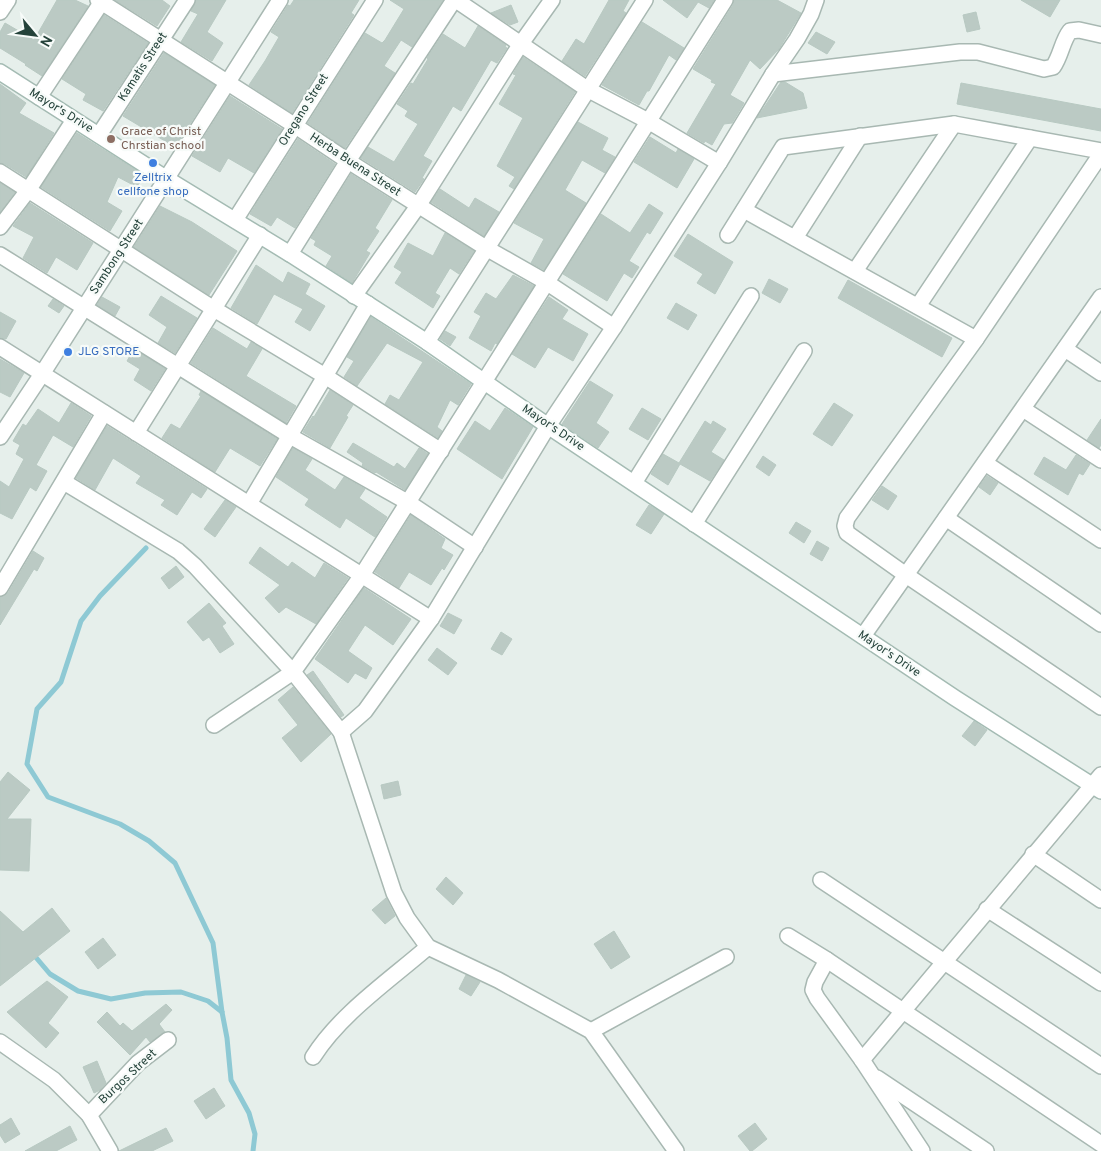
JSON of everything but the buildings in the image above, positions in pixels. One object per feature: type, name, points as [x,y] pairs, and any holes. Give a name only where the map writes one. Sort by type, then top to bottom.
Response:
[{"type":"street","points":[[0,12],[8,0]]},
{"type":"street","name":"Kamatis Street","points":[[99,135],[187,0]]},
{"type":"street","name":"Sambong Street","points":[[0,437],[280,0]]},
{"type":"street","name":"Oregano Street","points":[[235,220],[375,0]]},
{"type":"street","points":[[290,254],[348,161],[455,0],[587,89],[648,121],[719,163]]},
{"type":"street","points":[[354,296],[418,206],[520,45],[552,0]]},
{"type":"street","points":[[427,342],[644,0]]},
{"type":"street","points":[[214,725],[293,672],[362,575],[725,0]]},
{"type":"street","points":[[341,732],[365,711],[431,619],[548,426],[614,327],[797,39],[811,14],[816,0]]},
{"type":"street","points":[[39,97],[101,1]]},
{"type":"street","name":"Herba Buena Street","points":[[101,1],[160,41],[228,82],[418,206],[546,282],[614,327]]},
{"type":"street","points":[[773,74],[960,52],[978,52],[1044,69],[1053,67],[1059,59],[1070,31],[1079,30],[1101,34]]},
{"type":"street","name":"Mayor's Drive","points":[[0,72],[427,342],[548,426],[955,698],[1098,784]]},
{"type":"street","points":[[0,227],[29,189],[74,120]]},
{"type":"street","points":[[855,271],[954,124]]},
{"type":"street","points":[[728,235],[783,147],[954,124],[1101,153],[976,339],[847,518],[845,526],[847,533],[906,575],[1101,707]]},
{"type":"street","points":[[795,238],[860,136]]},
{"type":"street","points":[[918,306],[1030,138]]},
{"type":"street","points":[[0,172],[441,451]]},
{"type":"street","points":[[744,210],[976,339]]},
{"type":"street","points":[[136,433],[260,235]]},
{"type":"street","points":[[0,255],[290,436],[409,503],[475,547]]},
{"type":"street","points":[[634,483],[751,296]]},
{"type":"street","points":[[863,636],[1101,297]]},
{"type":"street","points":[[249,504],[368,304]]},
{"type":"street","points":[[0,348],[431,619]]},
{"type":"street","points":[[1065,349],[1101,373]]},
{"type":"street","points":[[694,524],[804,351]]},
{"type":"street","points":[[1023,409],[1101,460]]},
{"type":"street","points":[[0,588],[104,413]]},
{"type":"street","points":[[985,463],[1101,540]]},
{"type":"street","points":[[64,482],[178,551],[195,566],[293,672],[341,732],[394,893],[407,918],[428,947],[498,980],[591,1031],[676,1151]]},
{"type":"street","points":[[946,518],[1101,624]]},
{"type":"street","points":[[862,1060],[1033,854],[1098,784]]},
{"type":"street","points":[[1033,854],[1101,900]]},
{"type":"street","points":[[821,880],[1101,1066]]},
{"type":"street","points":[[987,909],[1101,983]]},
{"type":"street","points":[[788,936],[1101,1144]]},
{"type":"street","points":[[313,1057],[340,1024],[428,947]]},
{"type":"street","points":[[591,1031],[726,958]]},
{"type":"street","points":[[826,960],[813,990],[922,1151]]},
{"type":"street","name":"Burgos Street","points":[[88,1114],[138,1063],[168,1040]]},
{"type":"street","points":[[0,1042],[54,1080],[88,1114],[110,1151]]},
{"type":"street","points":[[871,1074],[986,1151]]},
{"type":"waterway","points":[[146,548],[100,596],[81,621],[61,682],[37,709],[27,764],[48,797],[120,824],[149,841],[175,863],[213,943],[227,1038],[231,1080],[249,1113],[255,1134],[253,1151]]},
{"type":"waterway","points":[[33,954],[50,974],[78,991],[111,999],[145,993],[181,992],[208,1001],[222,1012]]},
{"type":"place","name":"Grace of Christ Chrstian school","points":[[111,139]]},
{"type":"place","name":"Zelltrix cellfone shop","points":[[153,163]]},
{"type":"place","name":"JLG STORE","points":[[68,352]]}]
